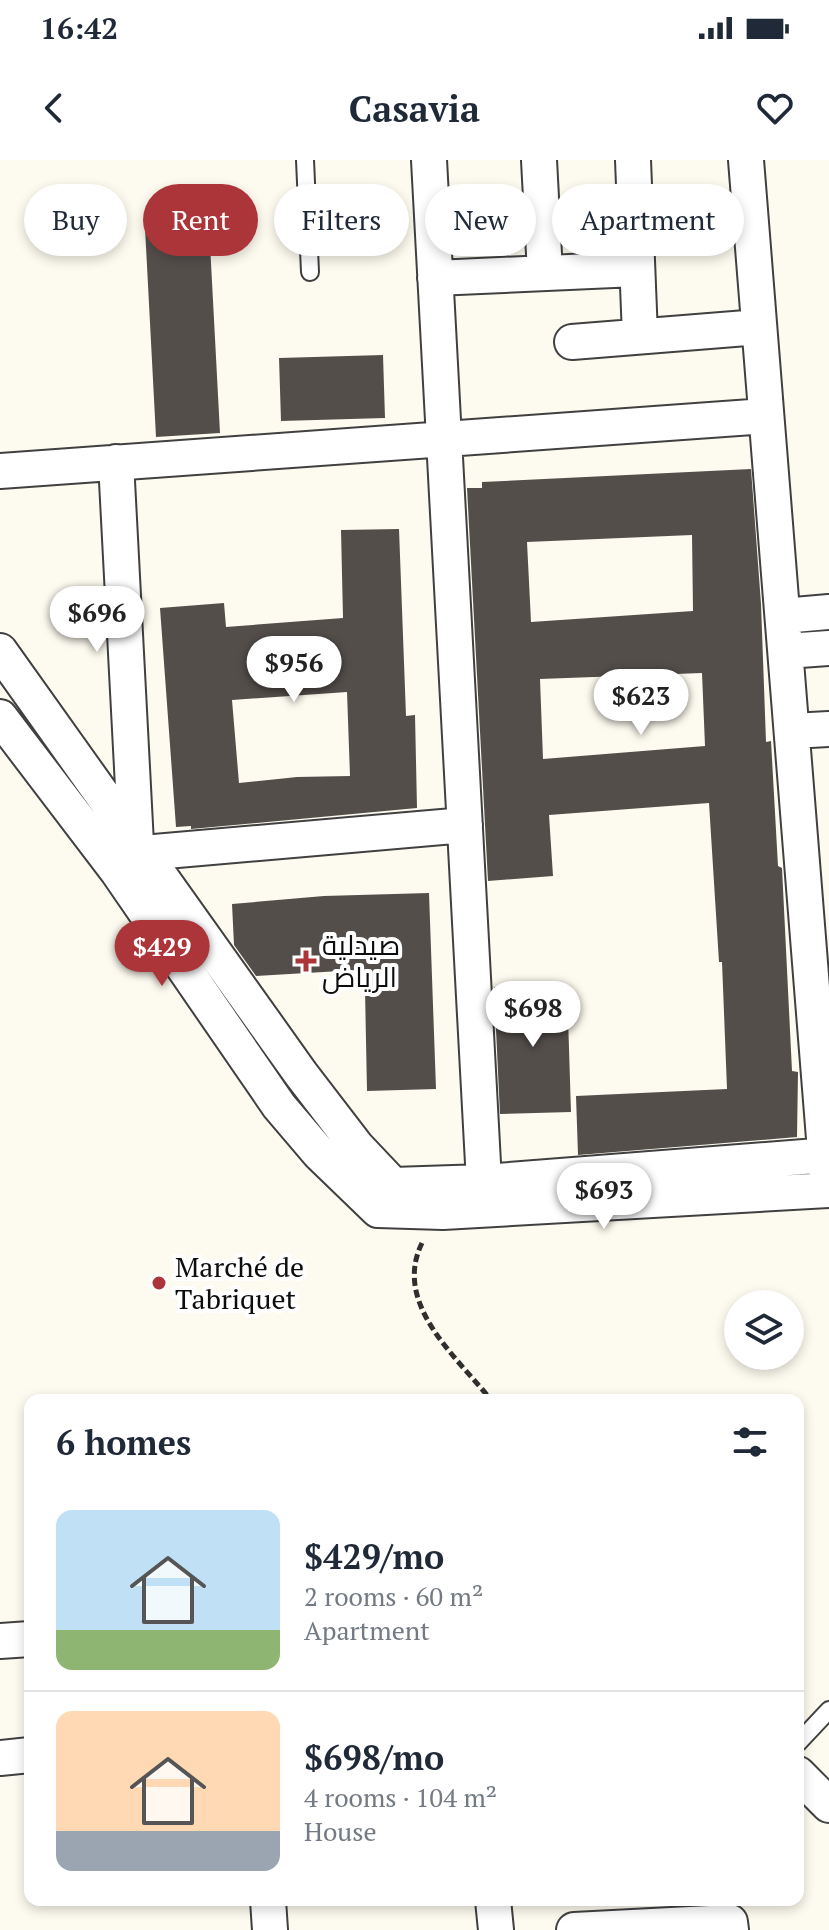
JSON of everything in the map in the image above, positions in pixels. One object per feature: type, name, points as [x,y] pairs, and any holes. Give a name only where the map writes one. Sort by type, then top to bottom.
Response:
[{"type":"street","points":[[429,160],[484,1182]]},
{"type":"street","points":[[539,160],[545,273]]},
{"type":"street","points":[[633,160],[640,336]]},
{"type":"street","points":[[0,717],[118,872],[279,1106],[319,1153],[386,1197],[443,1212],[828,1190],[746,160]]},
{"type":"street","points":[[435,278],[636,269]]},
{"type":"street","points":[[572,342],[759,327]]},
{"type":"street","points":[[0,471],[766,416]]},
{"type":"street","points":[[116,462],[140,848]]},
{"type":"street","points":[[783,616],[829,612]]},
{"type":"street","points":[[786,651],[829,648]]},
{"type":"street","points":[[0,651],[301,1074],[357,1147],[386,1197]]},
{"type":"street","points":[[792,731],[829,729]]},
{"type":"street","points":[[140,848],[465,825]]},
{"type":"street","points":[[386,1197],[484,1182],[827,1155]]},
{"type":"street","points":[[0,1641],[24,1639]]},
{"type":"street","points":[[0,1758],[24,1756]]},
{"type":"street","points":[[804,1780],[829,1805]]},
{"type":"street","points":[[268,1906],[270,1930]]},
{"type":"street","points":[[494,1906],[496,1930]]},
{"type":"street","points":[[574,1930],[730,1917]]},
{"type":"lane","points":[[305,160],[310,272]]},
{"type":"lane","points":[[804,1737],[829,1710]]},
{"type":"path","points":[[443,1212],[418,1251],[415,1265],[417,1295],[429,1321],[453,1358],[486,1394]]},
{"type":"building","points":[[146,256],[211,256],[220,433],[156,437]]},
{"type":"building","points":[[383,355],[385,418],[281,421],[279,358]]},
{"type":"building","points":[[751,469],[761,604],[766,742],[771,741],[778,866],[782,868],[792,1071],[798,1072],[797,1137],[578,1155],[576,1096],[727,1089],[722,962],[719,962],[709,803],[549,815],[553,876],[488,881],[467,488],[482,488],[482,482]],"holes":[[[692,535],[693,611],[531,622],[527,542]],[[702,673],[705,746],[543,759],[540,679]]]},
{"type":"building","points":[[399,529],[406,716],[415,715],[417,808],[191,829],[191,826],[176,827],[160,608],[224,603],[226,627],[343,618],[341,530]],"holes":[[[347,692],[350,776],[239,783],[232,700]]]},
{"type":"building","points":[[429,893],[436,1089],[367,1091],[365,990],[357,991],[357,970],[256,976],[234,945],[232,904],[324,896]]},
{"type":"building","points":[[567,985],[571,1112],[500,1114],[494,987]]},
{"type":"place","name":"صيدلية الرياض","points":[[306,961]]},
{"type":"place","name":"Marché de Tabriquet","points":[[159,1283]]}]
